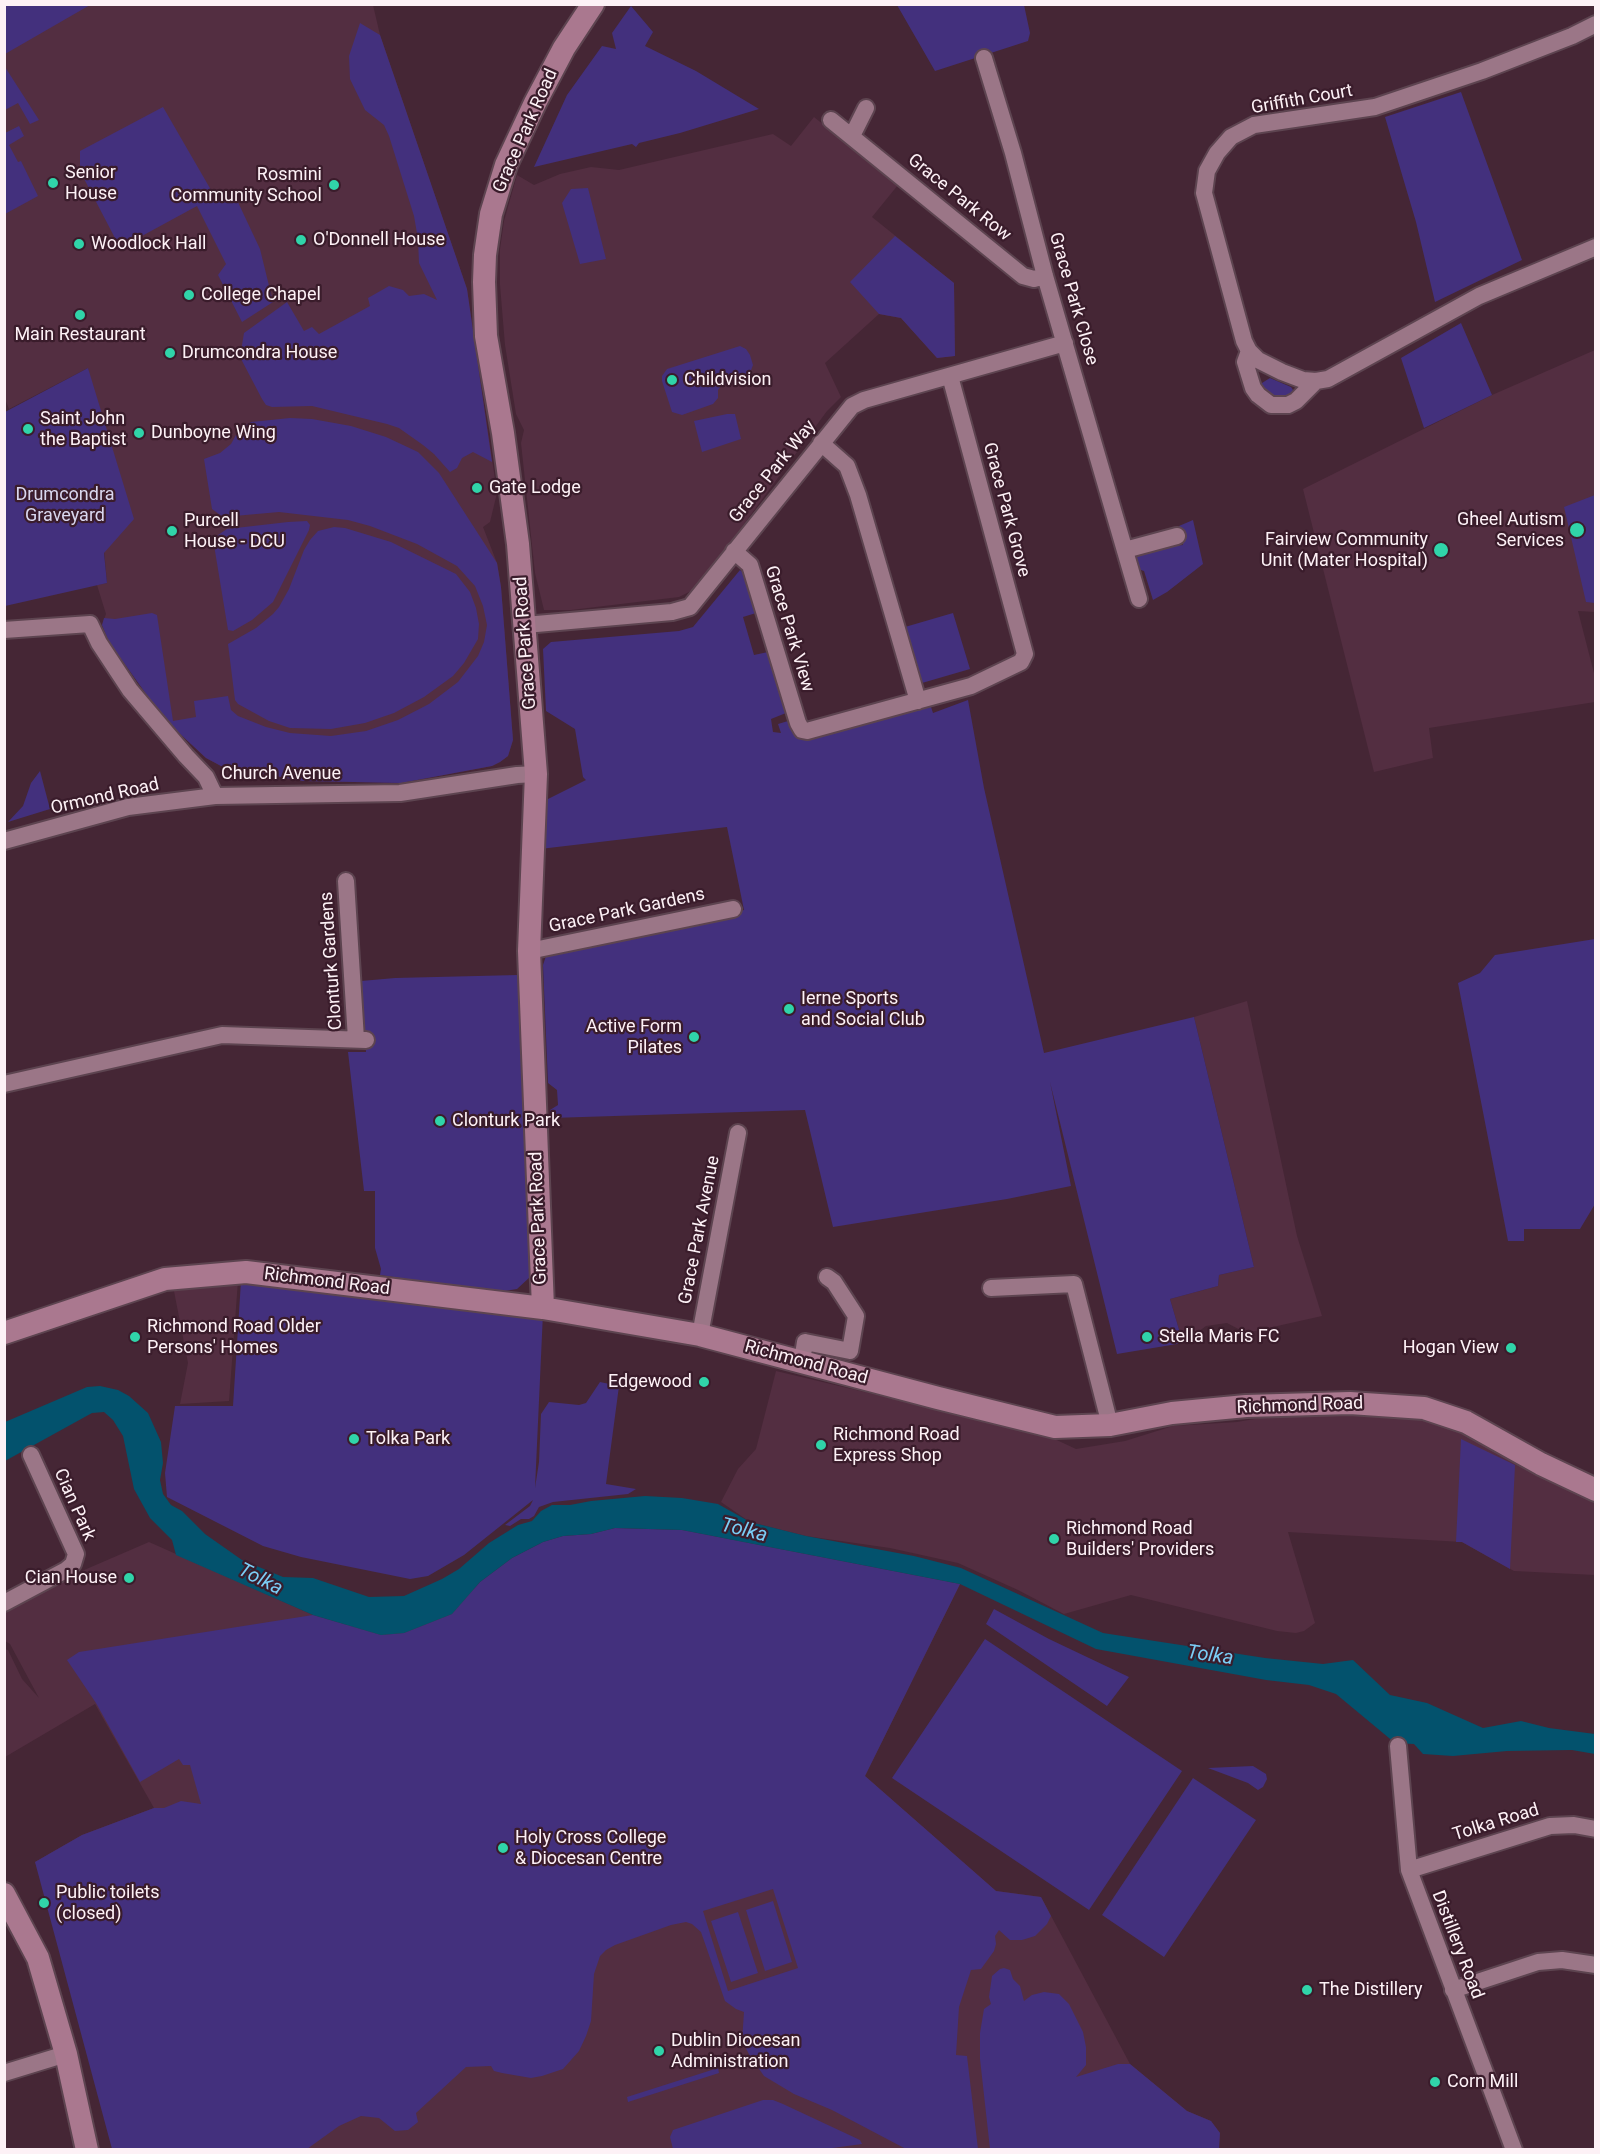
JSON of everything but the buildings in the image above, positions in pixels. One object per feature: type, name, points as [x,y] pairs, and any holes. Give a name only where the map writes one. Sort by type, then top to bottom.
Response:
[{"type":"street","name":"Grace Park Road","points":[[543,1308],[529,951],[536,774],[518,544],[503,434],[486,336],[484,282],[487,231],[502,176],[564,48],[593,4]]},
{"type":"street","name":"Griffith Court","points":[[1596,24],[1572,36],[1482,71],[1375,107],[1254,125],[1231,137],[1217,153],[1207,171],[1204,193],[1244,341],[1249,351],[1245,362],[1253,388],[1271,405],[1288,405],[1296,401],[1316,381],[1328,379],[1479,296],[1596,247]]},
{"type":"street","name":"Grace Park Close","points":[[984,58],[1139,599]]},
{"type":"street","points":[[852,136],[866,108]]},
{"type":"street","name":"Grace Park Row","points":[[831,120],[1023,276],[1034,279],[1045,276]]},
{"type":"street","name":"Grace Park Way","points":[[525,625],[683,610],[690,607],[852,406],[864,400],[1065,343]]},
{"type":"street","points":[[1249,351],[1258,360],[1282,372],[1303,380],[1316,381]]},
{"type":"street","name":"Grace Park Grove","points":[[918,701],[980,683],[1021,662],[1025,654],[950,376]]},
{"type":"street","points":[[821,443],[847,466],[858,495],[918,701]]},
{"type":"street","points":[[1125,550],[1177,536]]},
{"type":"street","name":"Grace Park View","points":[[734,551],[750,565],[802,730],[807,731],[918,701]]},
{"type":"street","name":"Church Avenue","points":[[4,630],[90,624],[99,643],[130,690],[179,749],[206,777],[215,796],[400,793],[536,774]]},
{"type":"street","name":"Ormond Road","points":[[4,840],[128,807],[215,796]]},
{"type":"street","name":"Clonturk Gardens","points":[[4,1084],[222,1035],[361,1040],[346,881]]},
{"type":"street","name":"Grace Park Gardens","points":[[529,951],[733,909]]},
{"type":"street","name":"Grace Park Avenue","points":[[700,1335],[738,1133]]},
{"type":"street","name":"Richmond Road","points":[[4,1333],[165,1279],[240,1272],[543,1308],[700,1335],[938,1398],[1055,1426],[1110,1425],[1172,1413],[1246,1406],[1350,1402],[1424,1408],[1466,1422],[1540,1464],[1596,1490]]},
{"type":"street","points":[[802,1361],[805,1342],[850,1351],[856,1316],[834,1282],[827,1277]]},
{"type":"street","points":[[991,1288],[1074,1284],[1110,1425]]},
{"type":"street","name":"Cian Park","points":[[4,1603],[66,1570],[73,1564],[76,1554],[31,1455]]},
{"type":"street","name":"Distillery Road","points":[[1398,1746],[1409,1870],[1514,2150]]},
{"type":"street","name":"Tolka Road","points":[[1409,1870],[1550,1826],[1574,1825],[1596,1829]]},
{"type":"street","points":[[4,1894],[38,1958],[66,2054],[87,2150]]},
{"type":"street","points":[[1453,1990],[1538,1962],[1562,1960],[1596,1965]]},
{"type":"street","points":[[4,2073],[66,2054]]},
{"type":"shaded area","points":[[5,5],[373,5],[380,35],[467,289],[497,493],[490,522],[483,527],[497,563],[501,587],[513,740],[508,756],[500,762],[492,766],[401,783],[303,781],[221,766],[206,758],[177,731],[149,698],[109,642],[102,625],[106,614],[97,585],[107,583],[88,368],[9,409],[5,399]]},
{"type":"shaded area","name":"Childvision","points":[[814,117],[898,185],[872,217],[954,283],[955,356],[937,358],[901,318],[879,314],[825,363],[841,397],[827,411],[697,588],[679,597],[571,610],[544,610],[535,573],[521,443],[524,430],[516,414],[505,345],[500,285],[500,249],[504,221],[517,175],[534,185],[560,174],[591,167],[619,170],[773,134],[791,146]]},
{"type":"shaded area","name":"Fairview Community Unit (Mater Hospital)","points":[[1595,350],[1595,612],[1578,611],[1595,677],[1595,702],[1429,728],[1433,758],[1374,772],[1303,489],[1492,395]]},
{"type":"shaded area","points":[[1247,1001],[1297,1236],[1322,1316],[1246,1333],[1227,1323],[1206,1326],[1183,1343],[1170,1299],[1218,1286],[1219,1275],[1254,1267],[1194,1017]]},
{"type":"shaded area","points":[[238,1281],[229,1401],[180,1404],[188,1363],[173,1286]]},
{"type":"shaded area","points":[[776,1371],[1046,1435],[1076,1449],[1125,1441],[1173,1426],[1237,1422],[1295,1412],[1429,1417],[1595,1495],[1595,1575],[1514,1571],[1462,1542],[1288,1532],[1315,1623],[1304,1631],[1296,1633],[1277,1631],[1131,1595],[1064,1614],[958,1563],[890,1548],[806,1536],[750,1522],[721,1502],[738,1469],[756,1449]]},
{"type":"shaded area","name":"Holy Cross College & Diocesan Centre","points":[[682,1530],[960,1584],[865,1776],[996,1891],[1041,1897],[1130,2064],[1187,2111],[1211,2121],[1220,2133],[1219,2149],[118,2149],[64,1944],[35,1862],[82,1835],[154,1808],[95,1704],[5,1757],[5,1649],[8,1650],[22,1679],[39,1698],[10,1644],[5,1641],[5,1610],[61,1580],[149,1542],[313,1615],[348,1625]]},
{"type":"green space","points":[[5,4],[90,4],[90,5],[5,54]]},
{"type":"green space","points":[[897,5],[1024,5],[1030,33],[1028,41],[935,71]]},
{"type":"green space","points":[[631,6],[653,32],[645,46],[696,71],[759,109],[639,143],[636,147],[632,144],[534,167],[567,95],[602,46],[616,49],[612,33]]},
{"type":"green space","points":[[360,23],[380,35],[467,289],[492,462],[473,452],[462,458],[457,468],[450,472],[434,454],[399,428],[312,406],[272,407],[266,405],[240,357],[244,333],[287,302],[304,331],[312,327],[319,334],[370,306],[368,298],[389,286],[403,290],[409,296],[424,294],[437,300],[419,263],[414,216],[389,136],[384,125],[365,110],[350,79],[349,56]]},
{"type":"green space","points":[[4,67],[39,120],[30,124],[18,103],[5,110]]},
{"type":"green space","points":[[1461,92],[1522,260],[1435,302],[1416,222],[1385,117]]},
{"type":"green space","points":[[163,107],[211,190],[236,198],[260,249],[273,302],[242,322],[218,275],[226,264],[197,206],[129,243],[116,240],[80,171],[80,151]]},
{"type":"green space","points":[[19,126],[24,136],[9,145],[18,162],[21,161],[38,196],[5,214],[5,133]]},
{"type":"green space","points":[[588,188],[606,259],[580,264],[562,203],[571,189]]},
{"type":"green space","points":[[895,236],[954,283],[955,356],[937,358],[901,318],[879,314],[850,282]]},
{"type":"green space","points":[[1461,323],[1492,395],[1424,428],[1401,358]]},
{"type":"green space","points":[[740,346],[750,355],[753,365],[750,373],[721,386],[718,390],[718,398],[713,404],[682,415],[672,412],[662,381],[662,376],[667,369]]},
{"type":"green space","name":"Drumcondra Graveyard","points":[[88,368],[134,519],[104,553],[107,583],[5,606],[5,412]]},
{"type":"green space","points":[[1270,378],[1291,387],[1293,390],[1291,394],[1279,398],[1267,394],[1261,386]]},
{"type":"green space","points":[[735,414],[741,439],[702,452],[694,421]]},
{"type":"green space","points":[[290,418],[312,419],[351,426],[386,437],[418,452],[439,473],[497,563],[501,587],[513,740],[508,756],[500,762],[492,766],[401,783],[303,781],[221,766],[206,758],[177,731],[149,698],[109,642],[102,625],[104,618],[115,619],[152,613],[157,615],[173,721],[196,717],[194,701],[228,696],[231,710],[238,716],[266,727],[290,733],[331,736],[366,731],[398,720],[429,704],[458,682],[478,656],[484,642],[487,625],[475,586],[457,566],[417,544],[348,520],[279,512],[223,517],[212,509],[204,459],[220,453],[231,444],[244,426],[251,422]]},
{"type":"green space","points":[[1595,495],[1595,603],[1586,602],[1564,507]]},
{"type":"green space","points":[[1193,520],[1203,564],[1153,600],[1144,571],[1138,569],[1136,558],[1138,554],[1146,549],[1183,545],[1179,526]]},
{"type":"green space","points":[[307,521],[310,525],[309,530],[273,602],[252,620],[233,631],[228,630],[214,545],[218,535],[227,529]]},
{"type":"green space","points":[[334,527],[345,528],[391,542],[456,574],[470,592],[476,608],[479,624],[478,639],[464,663],[453,676],[424,697],[394,713],[365,723],[331,729],[290,728],[269,721],[238,704],[235,700],[228,644],[256,628],[273,614],[289,589],[310,540],[318,531]]},
{"type":"green space","points":[[740,570],[747,576],[756,613],[743,617],[754,655],[768,652],[786,713],[771,719],[773,732],[781,733],[778,724],[788,721],[798,736],[930,704],[933,713],[968,700],[984,788],[1044,1053],[1194,1017],[1254,1267],[1219,1275],[1218,1286],[1170,1299],[1183,1343],[1117,1354],[1050,1082],[1071,1186],[1007,1199],[833,1227],[805,1110],[551,1118],[550,1110],[558,1105],[557,1090],[548,1083],[543,965],[547,953],[744,910],[727,827],[540,849],[544,801],[586,780],[583,777],[575,729],[546,711],[543,649],[551,642],[679,631],[693,627]]},
{"type":"green space","points":[[953,613],[970,669],[922,683],[905,627]]},
{"type":"green space","points":[[40,771],[50,809],[8,822],[23,806],[31,783]]},
{"type":"green space","points":[[1595,939],[1595,1204],[1580,1229],[1524,1229],[1524,1241],[1508,1241],[1458,983],[1480,973],[1495,955]]},
{"type":"green space","name":"Clonturk Park","points":[[518,975],[531,1241],[530,1277],[517,1289],[498,1292],[380,1275],[381,1269],[375,1248],[375,1191],[364,1191],[348,1052],[366,1052],[361,981]]},
{"type":"green space","name":"Tolka Park","points":[[241,1281],[543,1313],[535,1488],[539,1462],[541,1414],[549,1402],[579,1405],[586,1403],[600,1382],[619,1386],[606,1484],[636,1489],[628,1494],[553,1502],[539,1507],[534,1516],[529,1519],[521,1519],[510,1526],[505,1525],[530,1506],[533,1500],[464,1555],[428,1576],[410,1579],[301,1557],[263,1546],[167,1497],[165,1473],[175,1406],[233,1406]]},
{"type":"green space","points":[[1461,1439],[1515,1465],[1510,1569],[1462,1542],[1456,1542]]},
{"type":"green space","name":"Holy Cross College & Diocesan Centre","points":[[615,1528],[682,1530],[960,1584],[865,1776],[996,1891],[1041,1897],[1051,1916],[1047,1924],[1035,1936],[1022,1940],[1010,1940],[999,1930],[995,1936],[994,1951],[981,1969],[971,1970],[959,2007],[956,2055],[967,2056],[978,2149],[906,2149],[832,2110],[794,2094],[764,2076],[742,2041],[744,2012],[725,2001],[701,1932],[686,1922],[615,1945],[600,1956],[594,1974],[591,2021],[579,2051],[563,2069],[531,2078],[494,2071],[491,2066],[466,2067],[416,2113],[418,2122],[408,2130],[395,2131],[379,2118],[361,2116],[339,2126],[307,2149],[112,2149],[35,1862],[82,1835],[154,1808],[164,1808],[181,1801],[201,1804],[190,1765],[183,1765],[179,1759],[140,1782],[96,1703],[67,1660],[79,1652],[313,1615],[381,1635],[404,1633],[452,1614],[480,1582],[512,1558],[543,1542],[563,1536],[591,1534]],"holes":[[[773,1889],[798,1968],[728,1991],[703,1911]]]},
{"type":"green space","points":[[994,1609],[1049,1639],[1129,1677],[1107,1706],[986,1624]]},
{"type":"green space","points":[[985,1639],[1182,1771],[1089,1910],[892,1778]]},
{"type":"green space","points":[[1253,1766],[1266,1774],[1267,1779],[1263,1787],[1258,1790],[1248,1783],[1208,1768]]},
{"type":"green space","points":[[1193,1778],[1256,1820],[1164,1957],[1102,1915]]},
{"type":"green space","points":[[773,1901],[792,1962],[765,1971],[746,1910]]},
{"type":"green space","points":[[738,1912],[758,1973],[731,1982],[711,1921]]},
{"type":"green space","points":[[1004,1968],[1010,1970],[1013,1979],[1020,1986],[1024,2001],[1032,1995],[1044,1992],[1059,1994],[1069,2004],[1083,2032],[1086,2047],[1086,2065],[1076,2077],[1118,2064],[1130,2064],[1187,2111],[1211,2121],[1220,2133],[1219,2149],[990,2149],[980,2059],[980,2033],[984,2009],[991,2004],[989,1997],[992,1976]]},
{"type":"green space","points":[[718,2068],[719,2073],[628,2102],[627,2097]]},
{"type":"green space","points":[[763,2100],[773,2100],[783,2104],[860,2140],[862,2144],[818,2150],[673,2149],[670,2137],[673,2130]]},
{"type":"water","name":"Tolka","points":[[100,1386],[118,1390],[129,1396],[148,1413],[161,1442],[163,1463],[160,1480],[163,1494],[171,1505],[182,1511],[205,1534],[242,1560],[283,1577],[313,1578],[369,1597],[404,1596],[459,1569],[489,1543],[518,1525],[532,1521],[541,1511],[552,1505],[645,1496],[682,1498],[718,1504],[750,1522],[961,1568],[1103,1633],[1265,1658],[1323,1664],[1353,1660],[1390,1695],[1427,1703],[1483,1728],[1521,1721],[1549,1728],[1595,1734],[1595,1754],[1572,1750],[1507,1751],[1453,1756],[1423,1754],[1414,1744],[1395,1743],[1336,1694],[1309,1685],[1266,1680],[1096,1649],[960,1584],[682,1530],[615,1528],[591,1534],[563,1536],[543,1542],[512,1558],[480,1582],[452,1614],[404,1633],[381,1635],[313,1615],[176,1555],[172,1540],[150,1518],[134,1489],[123,1436],[113,1420],[104,1412],[92,1413],[5,1461],[5,1422],[87,1387]]},
{"type":"place","name":"Senior House","points":[[53,183]]},
{"type":"place","name":"Rosmini Community School","points":[[334,185]]},
{"type":"place","name":"O'Donnell House","points":[[301,240]]},
{"type":"place","name":"Woodlock Hall","points":[[79,244]]},
{"type":"place","name":"College Chapel","points":[[189,295]]},
{"type":"place","name":"Main Restaurant","points":[[80,315]]},
{"type":"place","name":"Drumcondra House","points":[[170,353]]},
{"type":"place","name":"Childvision","points":[[672,380]]},
{"type":"place","name":"Saint John the Baptist","points":[[28,429]]},
{"type":"place","name":"Dunboyne Wing","points":[[139,433]]},
{"type":"place","name":"Gate Lodge","points":[[477,488]]},
{"type":"place","name":"Gheel Autism Services","points":[[1577,530]]},
{"type":"place","name":"Purcell House - DCU","points":[[172,531]]},
{"type":"place","name":"Fairview Community Unit (Mater Hospital)","points":[[1441,550]]},
{"type":"place","name":"Ierne Sports and Social Club","points":[[789,1009]]},
{"type":"place","name":"Active Form Pilates","points":[[694,1037]]},
{"type":"place","name":"Clonturk Park","points":[[440,1121]]},
{"type":"place","name":"Richmond Road Older Persons' Homes","points":[[135,1337]]},
{"type":"place","name":"Stella Maris FC","points":[[1147,1337]]},
{"type":"place","name":"Hogan View","points":[[1511,1348]]},
{"type":"place","name":"Edgewood","points":[[704,1382]]},
{"type":"place","name":"Tolka Park","points":[[354,1439]]},
{"type":"place","name":"Richmond Road Express Shop","points":[[821,1445]]},
{"type":"place","name":"Richmond Road Builders' Providers","points":[[1054,1539]]},
{"type":"place","name":"Cian House","points":[[129,1578]]},
{"type":"place","name":"Holy Cross College & Diocesan Centre","points":[[503,1848]]},
{"type":"place","name":"Public toilets (closed)","points":[[44,1903]]},
{"type":"place","name":"The Distillery","points":[[1307,1990]]},
{"type":"place","name":"Dublin Diocesan Administration","points":[[659,2051]]},
{"type":"place","name":"Corn Mill","points":[[1435,2082]]}]
